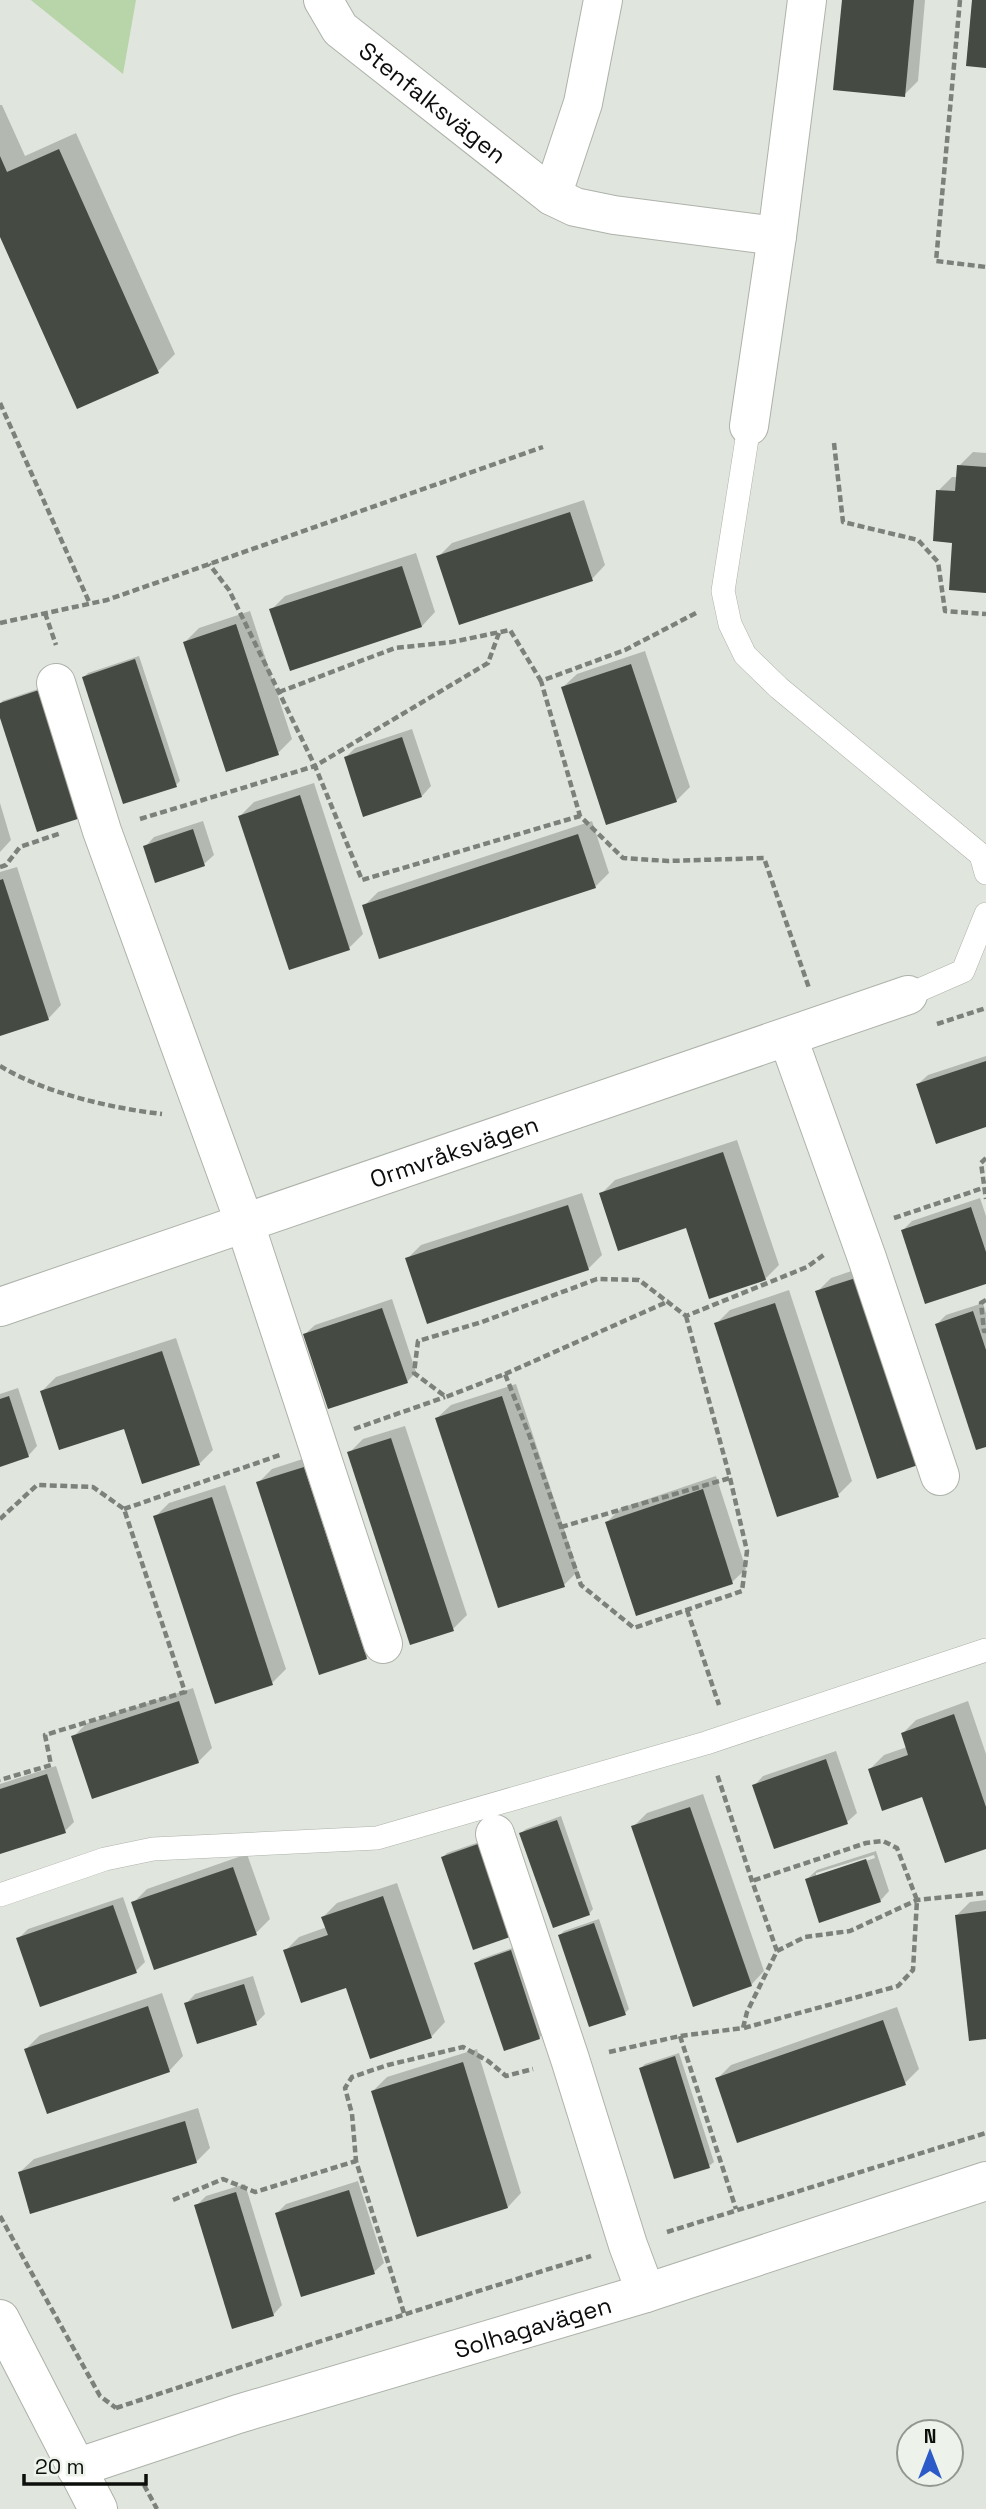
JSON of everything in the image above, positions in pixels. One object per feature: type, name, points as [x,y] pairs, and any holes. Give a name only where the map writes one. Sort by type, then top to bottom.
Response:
[{"type":"street","name":"Stenfalksvägen","points":[[323,0],[340,29],[552,196],[575,207],[614,215],[777,236]]},
{"type":"street","points":[[552,196],[583,103],[603,0]]},
{"type":"street","points":[[749,426],[777,236],[807,0]]},
{"type":"street","points":[[56,683],[101,825],[245,1224],[383,1644]]},
{"type":"street","name":"Ormvråksvägen","points":[[0,1307],[908,995]]},
{"type":"street","points":[[805,1032],[858,1231],[940,1476]]},
{"type":"street","points":[[495,1834],[646,2293]]},
{"type":"street","name":"Solhagavägen","points":[[76,2468],[251,2410],[646,2293],[986,2182]]},
{"type":"street","points":[[0,2319],[98,2509]]},
{"type":"lane","points":[[749,426],[723,591],[730,624],[744,655],[779,688],[981,855],[986,873]]},
{"type":"lane","points":[[908,995],[963,971],[986,914]]},
{"type":"lane","points":[[0,1895],[105,1859],[153,1849],[377,1838],[730,1736],[986,1650]]},
{"type":"path","points":[[960,0],[936,261],[986,267]]},
{"type":"path","points":[[0,402],[90,604]]},
{"type":"path","points":[[834,443],[843,522],[918,540],[938,562],[945,611],[986,614]]},
{"type":"path","points":[[0,623],[107,600],[543,447]]},
{"type":"path","points":[[209,564],[229,590],[315,766],[362,880],[580,816]]},
{"type":"path","points":[[541,681],[625,650],[724,599]]},
{"type":"path","points":[[279,692],[395,648],[452,642],[510,630],[541,681],[580,816],[623,858],[668,861],[764,858],[805,1032]]},
{"type":"path","points":[[0,867],[6,865],[20,847],[315,766],[488,663],[499,633]]},
{"type":"path","points":[[0,1066],[17,1076],[110,1108],[208,1121]]},
{"type":"path","points":[[986,1158],[981,1163],[986,1199]]},
{"type":"path","points":[[686,1316],[807,1267],[858,1231],[983,1188]]},
{"type":"path","points":[[446,1397],[414,1373],[418,1341],[482,1322],[597,1279],[639,1280],[686,1316],[747,1551],[741,1591],[634,1628],[581,1585],[505,1374]]},
{"type":"path","points":[[986,1300],[981,1303],[986,1331]]},
{"type":"path","points":[[124,1509],[446,1397],[505,1374],[668,1301]]},
{"type":"path","points":[[561,1527],[730,1478]]},
{"type":"path","points":[[0,1519],[37,1485],[93,1487],[124,1509],[185,1692],[45,1735],[51,1765],[0,1780]]},
{"type":"path","points":[[687,1610],[730,1736]]},
{"type":"path","points":[[706,1743],[778,1951]]},
{"type":"path","points":[[404,2314],[356,2161],[352,2114],[345,2088],[352,2077],[388,2065],[463,2047],[488,2061],[506,2076],[570,2059],[680,2036],[743,2028],[898,1986],[913,1970],[917,1900],[897,1848],[883,1841],[866,1843],[752,1881]]},
{"type":"path","points":[[743,2028],[747,2012],[778,1951],[805,1937],[850,1931],[917,1900],[986,1893]]},
{"type":"path","points":[[680,2036],[736,2209]]},
{"type":"path","points":[[0,2216],[100,2396],[116,2408],[736,2209],[986,2133]]},
{"type":"path","points":[[173,2200],[223,2179],[255,2192],[356,2161]]},
{"type":"green space","points":[[136,0],[123,74],[32,1]]},
{"type":"building","points":[[842,0],[914,0],[905,97],[833,90]]},
{"type":"building","points":[[972,0],[986,0],[986,68],[966,66]]},
{"type":"building","points":[[59,149],[159,373],[77,409],[0,237],[0,156],[7,172]]},
{"type":"building","points":[[957,465],[986,467],[986,593],[949,590],[952,543],[933,541],[936,490],[955,491]]},
{"type":"building","points":[[570,512],[593,581],[459,625],[436,556]]},
{"type":"building","points":[[402,566],[422,627],[290,671],[269,609]]},
{"type":"building","points":[[236,624],[279,755],[226,772],[183,642]]},
{"type":"building","points":[[135,659],[177,787],[123,804],[82,677]]},
{"type":"building","points":[[631,664],[677,802],[606,825],[561,687]]},
{"type":"building","points":[[45,688],[87,816],[37,832],[0,718],[0,703]]},
{"type":"building","points":[[402,737],[422,797],[363,817],[344,757]]},
{"type":"building","points":[[300,795],[350,950],[289,970],[238,816]]},
{"type":"building","points":[[193,829],[205,866],[155,883],[143,846]]},
{"type":"building","points":[[578,834],[596,888],[379,959],[362,905]]},
{"type":"building","points":[[3,879],[49,1020],[0,1036],[0,880]]},
{"type":"building","points":[[986,1061],[986,1127],[936,1144],[916,1084]]},
{"type":"building","points":[[723,1152],[766,1280],[709,1299],[686,1228],[618,1251],[599,1193]]},
{"type":"building","points":[[568,1205],[589,1270],[427,1324],[405,1258]]},
{"type":"building","points":[[971,1207],[986,1252],[986,1284],[925,1304],[901,1230]]},
{"type":"building","points":[[862,1276],[924,1463],[877,1479],[815,1291]]},
{"type":"building","points":[[775,1303],[839,1497],[777,1517],[714,1323]]},
{"type":"building","points":[[382,1308],[408,1383],[328,1409],[303,1334]]},
{"type":"building","points":[[973,1311],[986,1350],[986,1447],[976,1450],[935,1324]]},
{"type":"building","points":[[162,1351],[200,1465],[142,1484],[124,1429],[59,1450],[40,1391]]},
{"type":"building","points":[[9,1396],[29,1457],[0,1467],[0,1399]]},
{"type":"building","points":[[502,1396],[565,1587],[498,1608],[435,1418]]},
{"type":"building","points":[[391,1438],[454,1631],[410,1645],[347,1452]]},
{"type":"building","points":[[304,1467],[367,1659],[319,1675],[256,1482]]},
{"type":"building","points":[[703,1489],[733,1584],[636,1616],[605,1522]]},
{"type":"building","points":[[212,1497],[273,1685],[215,1704],[153,1516]]},
{"type":"building","points":[[179,1701],[199,1763],[92,1799],[71,1736]]},
{"type":"building","points":[[954,1714],[986,1807],[986,1849],[945,1863],[922,1797],[882,1811],[868,1769],[908,1755],[901,1733]]},
{"type":"building","points":[[826,1759],[848,1824],[774,1849],[752,1785]]},
{"type":"building","points":[[47,1774],[66,1833],[0,1854],[0,1789]]},
{"type":"building","points":[[690,1807],[752,1986],[693,2007],[631,1826]]},
{"type":"building","points":[[557,1820],[590,1915],[553,1928],[519,1833]]},
{"type":"building","points":[[478,1844],[510,1937],[473,1950],[441,1857]]},
{"type":"building","points":[[866,1859],[881,1902],[819,1923],[805,1879]]},
{"type":"building","points":[[233,1867],[257,1935],[154,1970],[131,1902]]},
{"type":"building","points":[[383,1896],[432,2038],[370,2059],[346,1988],[301,2003],[283,1950],[328,1935],[321,1917]]},
{"type":"building","points":[[113,1905],[137,1973],[40,2007],[16,1938]]},
{"type":"building","points":[[986,1911],[986,2039],[969,2041],[955,1915]]},
{"type":"building","points":[[594,1923],[626,2015],[589,2027],[558,1935]]},
{"type":"building","points":[[511,1950],[540,2039],[504,2051],[474,1963]]},
{"type":"building","points":[[244,1984],[257,2025],[197,2044],[184,2003]]},
{"type":"building","points":[[148,2006],[170,2072],[47,2114],[24,2049]]},
{"type":"building","points":[[883,2020],[906,2085],[737,2143],[715,2078]]},
{"type":"building","points":[[675,2056],[710,2168],[674,2179],[639,2068]]},
{"type":"building","points":[[463,2062],[508,2208],[417,2237],[371,2091]]},
{"type":"building","points":[[185,2121],[197,2163],[30,2214],[18,2172]]},
{"type":"building","points":[[349,2190],[375,2274],[301,2297],[275,2213]]},
{"type":"building","points":[[236,2192],[274,2316],[232,2329],[194,2205]]}]
